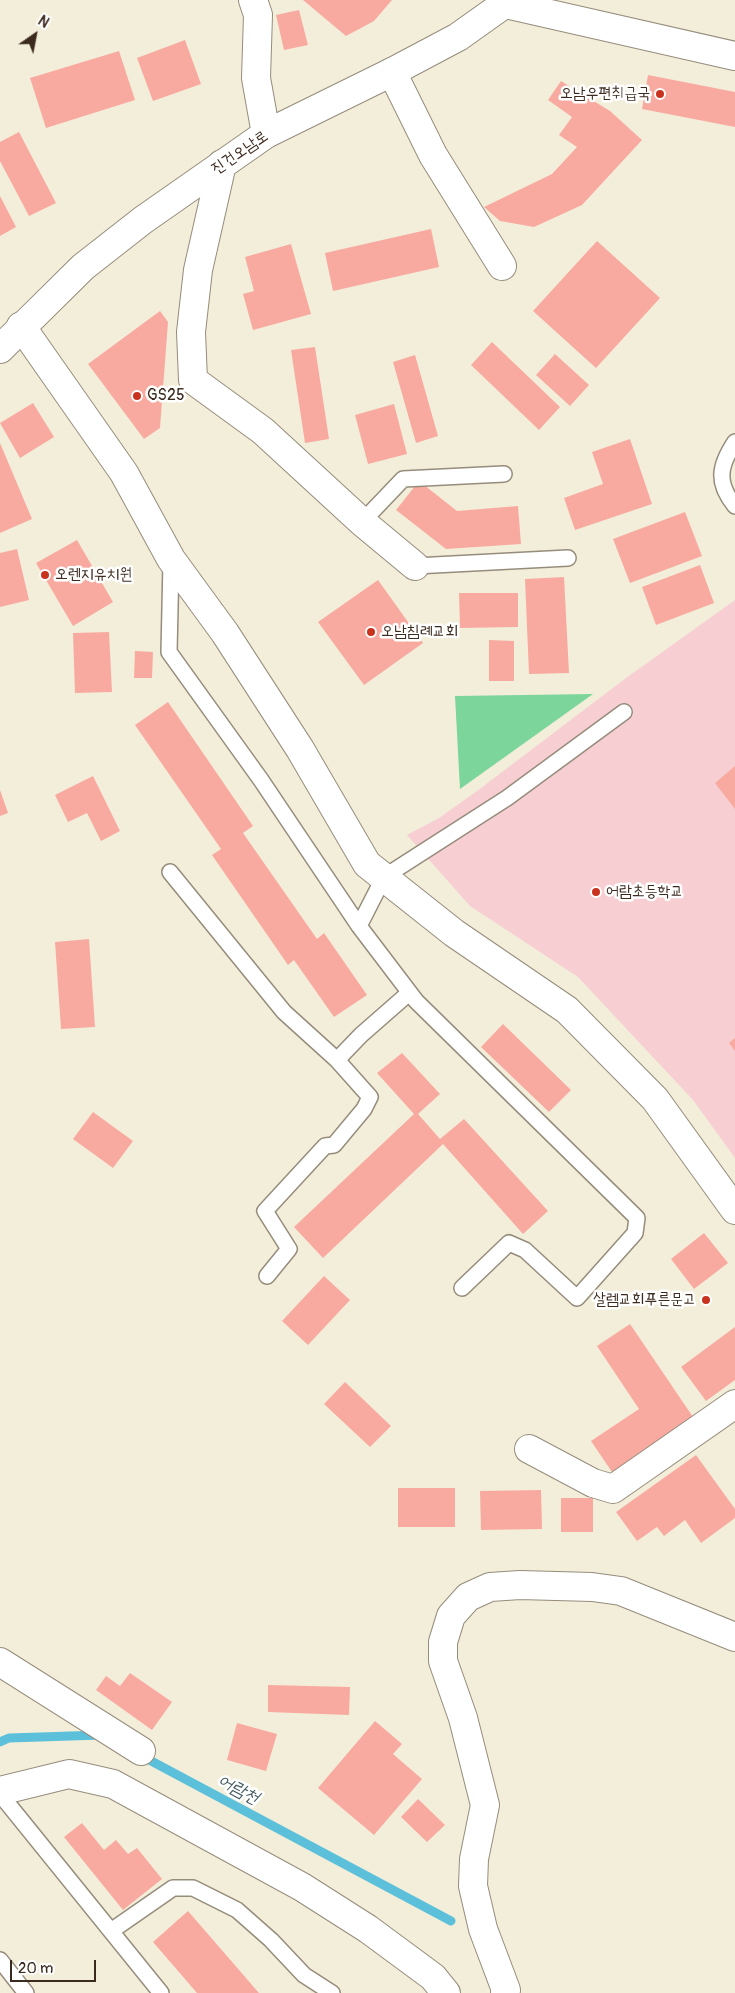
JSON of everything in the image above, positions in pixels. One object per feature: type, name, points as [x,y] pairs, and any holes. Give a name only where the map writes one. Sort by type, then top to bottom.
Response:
[{"type":"street","points":[[253,0],[258,16],[256,78],[266,134]]},
{"type":"street","points":[[507,1],[735,56]]},
{"type":"street","name":"진건오남로","points":[[0,349],[21,326],[83,267],[143,220],[222,164],[266,134],[458,37],[507,1]]},
{"type":"street","points":[[392,72],[433,155],[502,266]]},
{"type":"street","points":[[222,164],[198,270],[191,332],[193,380],[263,431],[362,522],[415,566]]},
{"type":"street","points":[[21,326],[124,473],[171,559],[225,633],[300,749],[367,864],[454,934],[567,1010],[655,1099],[735,1210]]},
{"type":"street","points":[[529,1449],[593,1483],[613,1489],[735,1404]]},
{"type":"street","points":[[505,1993],[506,1990],[483,1929],[473,1886],[474,1859],[485,1805],[463,1718],[443,1661],[443,1642],[451,1616],[468,1597],[490,1587],[520,1585],[592,1587],[621,1591],[735,1637]]},
{"type":"street","points":[[0,1662],[141,1751]]},
{"type":"street","points":[[0,1793],[69,1774],[113,1784],[302,1887],[368,1929],[433,1977],[446,1993]]},
{"type":"lane","points":[[735,442],[726,456],[721,480],[726,496],[735,506]]},
{"type":"lane","points":[[362,522],[404,479],[504,474]]},
{"type":"lane","points":[[415,566],[568,558]]},
{"type":"lane","points":[[171,559],[168,652],[261,780],[359,926],[409,993],[637,1218],[634,1233],[577,1298],[525,1250],[509,1243],[462,1288]]},
{"type":"lane","points":[[359,926],[384,877],[507,798],[624,712]]},
{"type":"lane","points":[[170,872],[284,1012],[337,1060],[370,1098],[364,1109],[334,1146],[325,1146],[265,1211],[289,1250],[267,1276]]},
{"type":"lane","points":[[337,1060],[361,1035],[409,993]]},
{"type":"lane","points":[[0,1793],[161,1993]]},
{"type":"lane","points":[[111,1931],[173,1888],[193,1888],[237,1910],[271,1940],[304,1975],[332,1993]]},
{"type":"lane","points":[[0,1960],[26,1993]]},
{"type":"shaded area","name":"어람초등학교","points":[[735,600],[735,1158],[693,1100],[578,977],[470,906],[407,835],[439,818],[477,791],[626,678]]},
{"type":"green space","points":[[593,694],[460,789],[455,696]]},
{"type":"building","points":[[303,0],[392,0],[374,21],[346,36]]},
{"type":"building","points":[[299,10],[308,45],[284,50],[276,15]]},
{"type":"building","points":[[185,40],[201,84],[153,101],[137,58]]},
{"type":"building","points":[[119,51],[135,100],[46,128],[30,78]]},
{"type":"building","points":[[648,75],[735,92],[735,127],[642,109]]},
{"type":"building","points":[[561,81],[610,111],[642,140],[582,205],[534,227],[500,221],[484,207],[552,174],[577,147],[559,135],[572,117],[548,100]]},
{"type":"building","points":[[19,132],[56,203],[29,216],[0,161],[0,142]]},
{"type":"building","points":[[0,196],[16,227],[0,236]]},
{"type":"building","points":[[431,229],[439,267],[333,291],[325,253]]},
{"type":"building","points":[[597,241],[660,298],[596,368],[533,311]]},
{"type":"building","points":[[291,244],[311,314],[253,330],[243,294],[254,291],[245,257]]},
{"type":"building","name":"GS25","points":[[160,311],[168,322],[160,428],[144,439],[88,364]]},
{"type":"building","points":[[492,342],[560,407],[539,430],[471,365]]},
{"type":"building","points":[[315,347],[329,439],[305,443],[291,350]]},
{"type":"building","points":[[555,354],[589,385],[570,406],[536,375]]},
{"type":"building","points":[[415,355],[438,436],[416,443],[393,362]]},
{"type":"building","points":[[33,403],[54,437],[20,458],[0,423]]},
{"type":"building","points":[[394,404],[407,454],[368,464],[355,415]]},
{"type":"building","points":[[630,439],[652,504],[575,530],[564,498],[603,484],[592,452]]},
{"type":"building","points":[[0,443],[32,519],[0,533]]},
{"type":"building","points":[[419,481],[457,511],[518,506],[521,544],[446,549],[396,510]]},
{"type":"building","points":[[685,512],[702,556],[630,583],[613,539]]},
{"type":"building","points":[[77,540],[113,602],[73,626],[36,563]]},
{"type":"building","points":[[17,549],[29,600],[0,607],[0,553]]},
{"type":"building","points":[[700,565],[714,603],[656,625],[642,587]]},
{"type":"building","points":[[564,577],[569,673],[529,674],[525,579]]},
{"type":"building","name":"오남침례교회","points":[[378,580],[423,643],[364,685],[318,622]]},
{"type":"building","points":[[459,593],[518,593],[518,627],[460,628]]},
{"type":"building","points":[[109,632],[112,692],[75,693],[73,633]]},
{"type":"building","points":[[489,640],[514,641],[514,681],[489,681]]},
{"type":"building","points":[[135,651],[153,652],[152,678],[134,678]]},
{"type":"building","points":[[168,702],[253,826],[243,833],[317,939],[324,933],[367,995],[334,1017],[294,960],[288,965],[212,855],[221,849],[135,725]]},
{"type":"building","points":[[735,766],[735,809],[715,783]]},
{"type":"building","points":[[93,776],[120,831],[101,841],[87,813],[68,822],[55,795]]},
{"type":"building","points":[[0,790],[8,813],[0,816]]},
{"type":"building","points":[[89,939],[95,1027],[61,1029],[55,942]]},
{"type":"building","points":[[503,1024],[571,1090],[549,1112],[481,1047]]},
{"type":"building","points":[[735,1038],[735,1051],[729,1043]]},
{"type":"building","points":[[402,1053],[440,1094],[418,1114],[440,1139],[464,1119],[548,1211],[523,1234],[443,1144],[323,1258],[294,1227],[414,1114],[377,1073]]},
{"type":"building","points":[[93,1112],[133,1141],[113,1168],[73,1139]]},
{"type":"building","points":[[704,1233],[728,1263],[694,1289],[671,1259]]},
{"type":"building","points":[[324,1276],[350,1300],[308,1345],[282,1321]]},
{"type":"building","points":[[630,1324],[693,1417],[612,1472],[591,1441],[639,1409],[597,1346]]},
{"type":"building","points":[[735,1327],[735,1380],[706,1401],[681,1367]]},
{"type":"building","points":[[345,1382],[391,1426],[370,1447],[324,1404]]},
{"type":"building","points":[[696,1455],[735,1509],[735,1518],[701,1543],[685,1520],[664,1536],[657,1527],[637,1541],[616,1512]]},
{"type":"building","points":[[398,1488],[455,1488],[455,1527],[398,1527]]},
{"type":"building","points":[[541,1490],[542,1529],[481,1530],[480,1491]]},
{"type":"building","points":[[561,1498],[593,1498],[593,1532],[561,1532]]},
{"type":"building","points":[[130,1673],[172,1702],[152,1730],[96,1690],[106,1676],[120,1686]]},
{"type":"building","points":[[268,1685],[350,1687],[349,1715],[268,1712]]},
{"type":"building","points":[[375,1721],[402,1744],[393,1754],[422,1779],[374,1835],[318,1788]]},
{"type":"building","points":[[237,1723],[277,1734],[266,1771],[227,1760]]},
{"type":"building","points":[[418,1799],[445,1825],[427,1842],[401,1817]]},
{"type":"building","points":[[82,1823],[104,1850],[116,1840],[128,1854],[137,1848],[162,1879],[123,1910],[64,1837]]},
{"type":"building","points":[[188,1911],[259,1993],[197,1993],[153,1942]]},
{"type":"waterway","name":"어람천","points":[[0,1742],[9,1738],[102,1735]]},
{"type":"waterway","name":"어람천","points":[[140,1755],[451,1921]]},
{"type":"place","name":"오남우편취급국","points":[[660,94]]},
{"type":"place","name":"GS25","points":[[137,396]]},
{"type":"place","name":"오렌지유치원","points":[[45,575]]},
{"type":"place","name":"오남침례교회","points":[[371,632]]},
{"type":"place","name":"어람초등학교","points":[[596,892]]},
{"type":"place","name":"살렘교회푸른문고","points":[[706,1300]]}]
